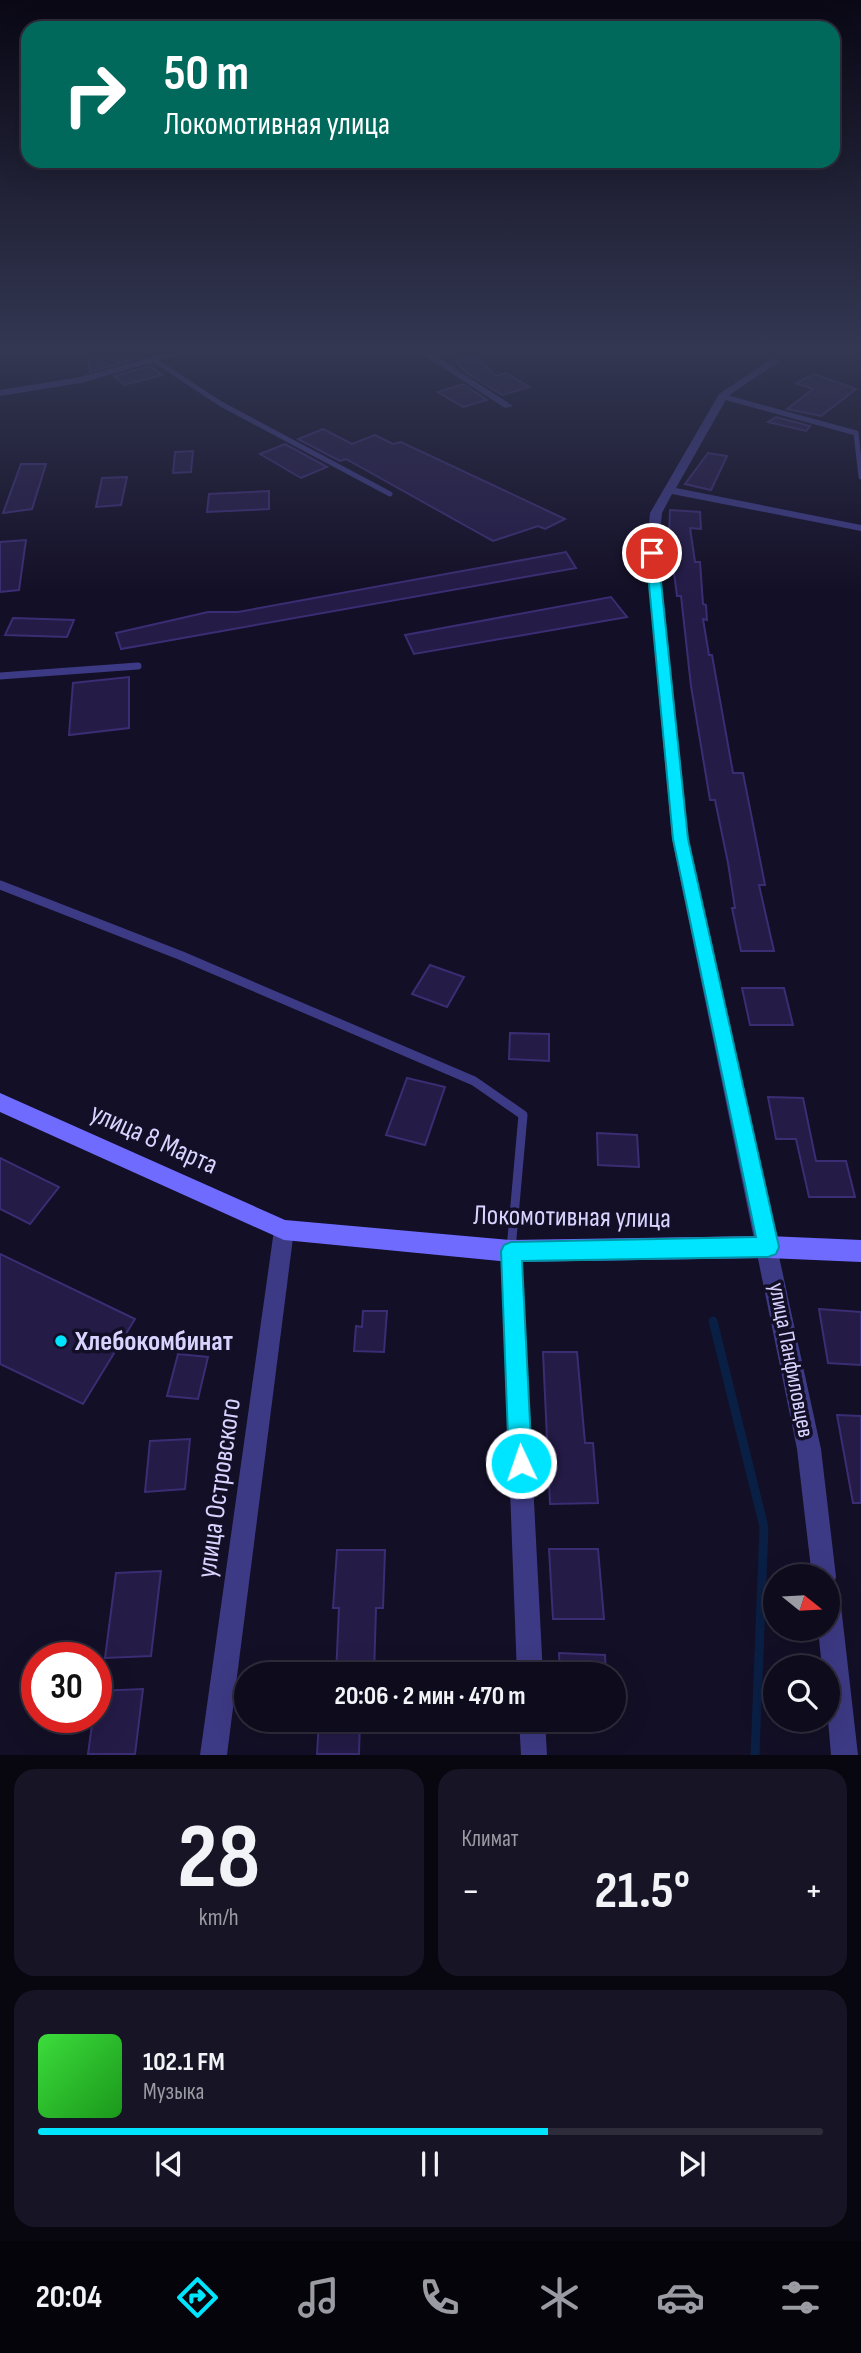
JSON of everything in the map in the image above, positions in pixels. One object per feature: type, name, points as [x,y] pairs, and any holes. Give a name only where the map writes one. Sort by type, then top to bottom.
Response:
[{"type":"main road","name":"улица 8 Марта","points":[[0,1102],[284,1230]]},
{"type":"main road","name":"Локомотивная улица","points":[[284,1230],[511,1251],[768,1247],[861,1251]]},
{"type":"street","name":"улица Панфиловцев","points":[[704,429],[656,513],[652,553],[680,839],[809,1449],[822,1564]]},
{"type":"street","points":[[670,490],[861,528]]},
{"type":"street","name":"улица Островского","points":[[213,1755],[284,1230]]},
{"type":"street","points":[[511,1251],[529,1662]]},
{"type":"street","points":[[832,1642],[845,1755]]},
{"type":"street","points":[[533,1732],[534,1755]]},
{"type":"lane","points":[[268,429],[390,494]]},
{"type":"lane","points":[[841,429],[856,433],[861,477]]},
{"type":"lane","points":[[0,676],[138,666]]},
{"type":"lane","points":[[0,885],[182,956],[474,1081],[523,1115],[511,1251]]},
{"type":"building","points":[[323,429],[352,444],[375,435],[393,444],[401,442],[565,519],[545,529],[538,526],[493,541],[346,459],[340,461],[298,439]]},
{"type":"building","points":[[285,444],[327,467],[301,478],[260,454]]},
{"type":"building","points":[[193,451],[191,472],[173,473],[175,452]]},
{"type":"building","points":[[708,453],[727,456],[711,490],[685,484]]},
{"type":"building","points":[[21,464],[46,464],[32,509],[3,513]]},
{"type":"building","points":[[127,477],[121,505],[96,507],[102,478]]},
{"type":"building","points":[[269,491],[269,509],[207,512],[209,494]]},
{"type":"building","points":[[670,510],[700,512],[701,529],[690,528],[695,562],[700,562],[707,620],[703,619],[709,655],[712,655],[733,773],[743,773],[765,885],[759,885],[774,951],[741,951],[732,908],[735,908],[728,863],[715,800],[710,800],[691,686],[681,596],[677,596],[669,534]]},
{"type":"building","points":[[26,540],[19,590],[0,592],[0,542]]},
{"type":"building","points":[[566,552],[576,568],[121,649],[116,633],[208,612],[238,612]]},
{"type":"building","points":[[611,597],[627,617],[414,654],[405,635]]},
{"type":"building","points":[[13,618],[74,620],[67,637],[5,635]]},
{"type":"building","points":[[129,677],[129,728],[69,735],[73,683]]},
{"type":"building","points":[[430,965],[464,977],[447,1007],[412,994]]},
{"type":"building","points":[[742,988],[784,988],[793,1025],[750,1025]]},
{"type":"building","points":[[510,1033],[549,1034],[549,1061],[509,1059]]},
{"type":"building","points":[[407,1078],[445,1087],[425,1145],[386,1135]]},
{"type":"building","points":[[768,1097],[803,1098],[816,1161],[846,1161],[855,1197],[809,1197],[796,1139],[776,1139]]},
{"type":"building","points":[[597,1133],[637,1135],[639,1167],[598,1165]]},
{"type":"building","points":[[0,1158],[59,1187],[30,1224],[0,1209]]},
{"type":"building","name":"Хлебокомбинат","points":[[0,1254],[135,1319],[83,1404],[0,1364]]},
{"type":"building","points":[[819,1309],[861,1312],[861,1365],[828,1363]]},
{"type":"building","points":[[363,1311],[387,1311],[384,1352],[354,1351],[356,1326],[362,1327]]},
{"type":"building","points":[[543,1352],[577,1352],[585,1443],[593,1443],[598,1503],[550,1504]]},
{"type":"building","points":[[178,1354],[208,1357],[198,1399],[167,1396]]},
{"type":"building","points":[[837,1415],[861,1416],[861,1503],[853,1503]]},
{"type":"building","points":[[190,1439],[185,1489],[145,1492],[150,1441]]},
{"type":"building","points":[[549,1549],[598,1549],[604,1619],[553,1619]]},
{"type":"building","points":[[337,1550],[385,1550],[383,1608],[376,1608],[374,1662],[337,1662],[339,1608],[333,1608]]},
{"type":"building","points":[[161,1571],[151,1656],[112,1658],[112,1642],[107,1642],[116,1573]]},
{"type":"building","points":[[559,1653],[605,1655],[605,1662],[559,1662]]},
{"type":"building","points":[[143,1689],[135,1754],[88,1754],[91,1733],[112,1733],[112,1690]]},
{"type":"building","points":[[318,1732],[360,1732],[359,1754],[317,1754]]},
{"type":"waterway","points":[[713,1321],[764,1527],[755,1755]]},
{"type":"place","name":"Хлебокомбинат","points":[[61,1341]]},
{"type":"route","points":[[521,1463],[511,1251],[768,1247],[680,839],[652,553]]}]
